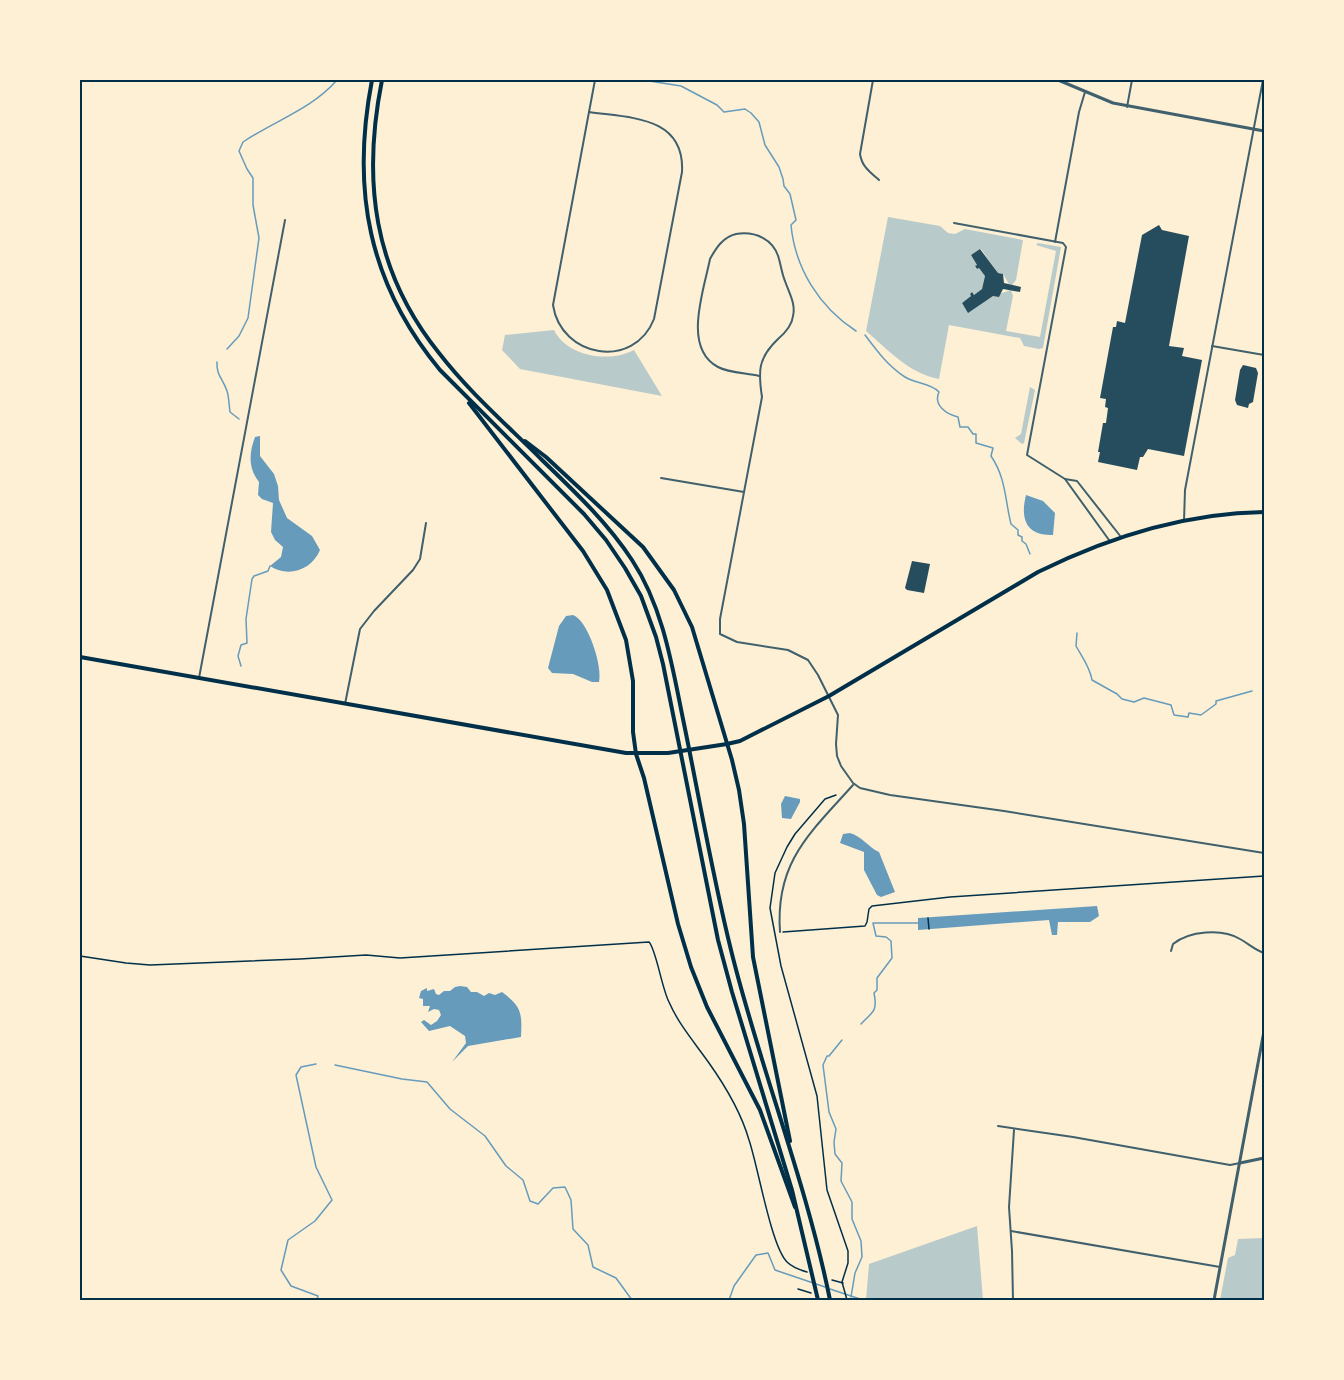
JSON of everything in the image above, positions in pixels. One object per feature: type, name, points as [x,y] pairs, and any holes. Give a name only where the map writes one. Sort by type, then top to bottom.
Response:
[{"type":"highway","points":[[372,80],[364,138],[363,174],[367,217],[377,257],[392,296],[410,329],[430,357],[462,393],[592,523],[625,567],[641,596],[663,664],[724,963],[798,1212],[818,1300]]},
{"type":"highway","points":[[382,80],[373,136],[372,177],[376,214],[392,271],[407,306],[438,353],[462,381],[593,511],[624,548],[636,566],[659,616],[670,657],[729,941],[793,1160],[830,1300]]},
{"type":"highway","points":[[462,393],[480,420],[583,551],[607,590],[622,628],[631,662],[633,732],[636,754],[654,816],[678,924],[695,981],[759,1110],[788,1192],[798,1212]]},
{"type":"highway","points":[[518,436],[546,457],[643,547],[662,571],[682,604],[692,627],[737,779],[744,824],[750,928],[755,970],[793,1160]]},
{"type":"highway","points":[[80,657],[626,753],[668,753],[727,744],[759,732],[829,696],[1038,572],[1110,542],[1184,521],[1230,513],[1264,512]]},
{"type":"street","points":[[589,112],[642,121],[660,127],[673,137],[682,159],[682,172],[654,319],[649,330],[638,343],[618,351],[585,347],[575,343],[561,326],[553,305],[589,112],[595,80]]},
{"type":"street","points":[[873,80],[860,154],[866,169],[879,180]]},
{"type":"street","points":[[1058,80],[1103,100],[1127,106],[1264,131]]},
{"type":"street","points":[[1127,106],[1132,80]]},
{"type":"street","points":[[1184,521],[1185,490],[1263,80]]},
{"type":"street","points":[[1055,242],[1079,112],[1085,92]]},
{"type":"street","points":[[199,678],[285,220]]},
{"type":"street","points":[[954,223],[1063,243],[1066,247],[1027,455],[1065,479],[1110,542]]},
{"type":"street","points":[[759,376],[720,368],[710,362],[704,356],[697,336],[710,259],[715,248],[723,240],[731,235],[742,233],[762,237],[774,247],[794,309],[793,320],[786,332],[775,342],[762,360],[759,376],[762,397],[720,619],[720,634],[737,642],[788,650],[808,660],[838,715],[837,756],[846,776],[854,784],[870,791],[890,795],[1264,853]]},
{"type":"street","points":[[1212,346],[1264,355]]},
{"type":"street","points":[[661,477],[744,492]]},
{"type":"street","points":[[1065,479],[1077,481],[1122,538]]},
{"type":"street","points":[[345,704],[360,629],[374,610],[413,570],[420,559],[426,523]]},
{"type":"street","points":[[780,932],[781,892],[794,857],[810,834],[854,784]]},
{"type":"street","points":[[1171,951],[1173,944],[1182,938],[1213,933],[1239,938],[1255,950],[1264,953]]},
{"type":"street","points":[[1214,1300],[1264,1031]]},
{"type":"street","points":[[998,1126],[1230,1165],[1264,1158]]},
{"type":"street","points":[[1013,1300],[1009,1207],[1014,1128]]},
{"type":"street","points":[[1011,1231],[1220,1267]]},
{"type":"path","points":[[847,1300],[843,1284],[848,1251],[827,1190],[817,1096],[774,933],[863,927],[867,924],[868,909],[871,907],[938,898],[1264,876]]},
{"type":"path","points":[[928,918],[929,929]]},
{"type":"path","points":[[80,956],[140,965],[366,955],[400,958],[649,942],[653,948],[661,984],[674,1014],[723,1083],[741,1118],[783,1257],[789,1264],[812,1272]]},
{"type":"path","points":[[829,1280],[843,1284]]},
{"type":"shaded area","points":[[888,217],[940,226],[948,233],[955,234],[965,229],[1023,240],[1016,280],[1012,285],[1003,274],[998,273],[981,249],[971,255],[977,265],[975,267],[979,268],[985,276],[982,289],[974,295],[972,292],[971,296],[962,303],[968,312],[993,296],[1011,290],[1013,296],[1006,331],[1040,337],[1056,251],[1036,245],[1038,243],[1061,247],[1043,348],[1024,346],[1020,338],[949,325],[939,379],[918,372],[891,353],[866,331]]},
{"type":"shaded area","points":[[554,330],[569,346],[590,355],[613,356],[634,350],[662,396],[520,369],[502,350],[505,335]]},
{"type":"shaded area","points":[[1030,387],[1035,390],[1022,444],[1015,438],[1021,434]]},
{"type":"shaded area","points":[[977,1226],[983,1300],[866,1300],[869,1264]]},
{"type":"shaded area","points":[[1264,1238],[1264,1300],[1220,1300],[1228,1258],[1235,1255],[1238,1239]]},
{"type":"water","points":[[260,436],[260,456],[274,474],[279,500],[287,518],[312,536],[320,550],[311,563],[299,570],[284,571],[270,566],[281,557],[283,547],[275,540],[271,532],[273,503],[258,495],[259,482],[251,466],[253,443],[255,437]]},
{"type":"water","points":[[1026,495],[1043,501],[1055,513],[1053,535],[1037,533],[1027,524],[1024,512]]},
{"type":"water","points":[[573,615],[579,619],[589,634],[599,666],[599,682],[592,682],[573,674],[552,673],[548,668],[559,626],[566,616]]},
{"type":"water","points":[[785,796],[800,799],[791,819],[782,818],[781,804]]},
{"type":"water","points":[[850,833],[879,852],[895,892],[881,897],[877,895],[864,870],[864,852],[840,843],[843,834]]},
{"type":"water","points":[[1097,906],[1099,916],[1090,922],[1058,922],[1057,935],[1052,935],[1049,920],[918,930],[918,918]]},
{"type":"water","points":[[460,986],[484,996],[489,993],[495,995],[502,992],[509,997],[519,1011],[521,1037],[468,1046],[452,1062],[466,1043],[465,1036],[450,1026],[429,1031],[421,1022],[424,1020],[431,1025],[441,1015],[439,1010],[434,1009],[428,1012],[430,1006],[423,1006],[423,999],[419,998],[421,991],[427,988],[427,991],[434,989],[439,995]]},
{"type":"building","points":[[1159,225],[1162,230],[1189,236],[1169,346],[1184,348],[1182,356],[1202,360],[1184,456],[1148,449],[1143,457],[1140,457],[1137,470],[1098,462],[1103,423],[1106,423],[1108,408],[1105,407],[1106,399],[1100,398],[1113,327],[1116,327],[1117,321],[1125,323],[1142,235]]},
{"type":"building","points":[[980,249],[998,273],[1003,274],[1004,283],[1021,287],[1020,292],[1003,289],[999,297],[993,296],[968,313],[962,303],[971,296],[972,292],[974,295],[982,289],[985,276],[975,266],[977,265],[971,255]]},
{"type":"building","points":[[1243,365],[1256,368],[1258,373],[1253,402],[1248,408],[1237,405],[1235,400],[1240,370]]},
{"type":"building","points":[[912,561],[930,564],[924,593],[905,588]]},
{"type":"waterway","points":[[227,349],[239,336],[248,318],[259,238],[253,205],[253,178],[239,151],[243,142],[304,107],[337,80]]},
{"type":"waterway","points":[[643,80],[681,86],[717,105],[724,112],[745,109],[759,122],[765,145],[779,167],[784,186],[790,194],[796,220],[791,225],[793,241],[804,271],[820,298],[856,331]]},
{"type":"waterway","points":[[865,335],[883,358],[899,373],[939,392],[939,405],[949,414],[958,417],[960,427],[968,427],[973,434],[976,434],[976,443],[993,448],[991,456],[1000,473],[1011,524],[1018,530],[1018,535],[1022,537],[1030,554]]},
{"type":"waterway","points":[[217,362],[219,374],[228,393],[230,412],[239,419]]},
{"type":"waterway","points":[[241,666],[238,656],[241,645],[247,643],[246,619],[252,579],[268,571],[270,566]]},
{"type":"waterway","points":[[1077,633],[1076,646],[1088,666],[1092,680],[1122,699],[1134,702],[1144,698],[1171,705],[1174,715],[1188,717],[1189,713],[1201,715],[1216,704],[1216,701],[1252,691]]},
{"type":"waterway","points":[[861,1024],[875,1008],[874,993],[877,990],[877,978],[892,958],[891,941],[886,937],[876,936],[873,923],[918,923]]},
{"type":"waterway","points":[[842,1040],[827,1056],[823,1065],[829,1112],[836,1129],[835,1154],[842,1163],[841,1181],[852,1202],[852,1219],[861,1241],[862,1257],[855,1273],[851,1297]]},
{"type":"waterway","points":[[316,1064],[301,1067],[296,1075],[316,1167],[332,1200],[315,1221],[288,1240],[281,1270],[291,1286],[318,1296],[317,1300]]},
{"type":"waterway","points":[[335,1065],[427,1082],[450,1109],[485,1136],[506,1166],[523,1180],[530,1201],[538,1204],[553,1188],[565,1187],[571,1200],[573,1229],[588,1245],[593,1267],[616,1278],[632,1300]]},
{"type":"waterway","points":[[729,1300],[734,1286],[756,1255],[768,1253],[775,1270],[825,1287]]},
{"type":"waterway","points":[[830,1289],[863,1300]]}]
